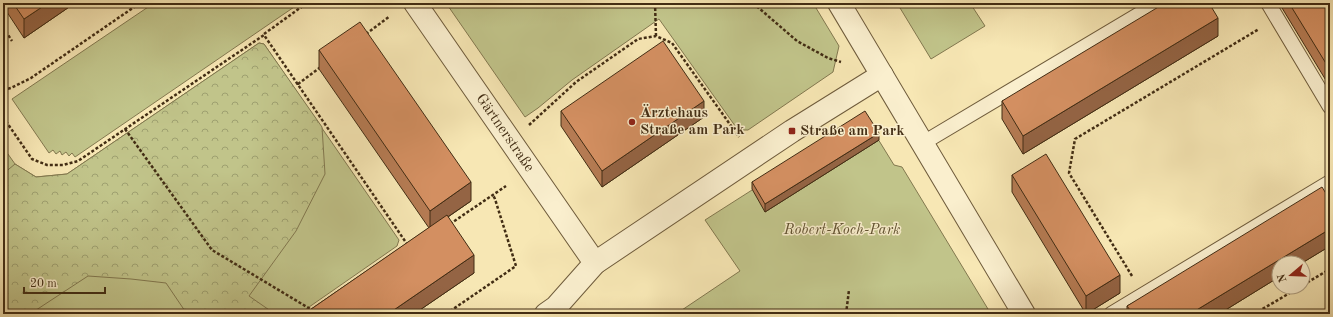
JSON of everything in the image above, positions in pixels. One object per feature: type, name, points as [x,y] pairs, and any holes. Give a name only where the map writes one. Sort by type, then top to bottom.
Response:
[{"type":"street","name":"Gärtnerstraße","points":[[415,3],[595,263]]},
{"type":"street","points":[[839,3],[1024,314]]},
{"type":"street","points":[[546,314],[556,306],[595,263],[792,131],[882,75]]},
{"type":"lane","points":[[923,143],[1158,3]]},
{"type":"lane","points":[[1268,3],[1330,107]]},
{"type":"lane","points":[[1111,314],[1330,182]]},
{"type":"path","points":[[3,90],[11,88],[31,78],[140,3]]},
{"type":"path","points":[[3,117],[32,159],[47,165],[64,165],[78,161],[307,3]]},
{"type":"path","points":[[655,3],[656,36]]},
{"type":"path","points":[[753,3],[781,29],[797,41],[828,58],[841,62]]},
{"type":"path","points":[[365,34],[390,16]]},
{"type":"path","points":[[1143,294],[1069,173],[1075,139],[1277,18]]},
{"type":"path","points":[[3,27],[12,41]]},
{"type":"path","points":[[264,34],[408,245],[414,242]]},
{"type":"path","points":[[525,128],[576,82],[638,39],[656,36],[672,43],[740,139]]},
{"type":"path","points":[[298,84],[322,66]]},
{"type":"path","points":[[125,129],[212,250],[313,310],[307,314]]},
{"type":"path","points":[[450,224],[506,186]]},
{"type":"path","points":[[446,314],[516,266],[493,194]]},
{"type":"path","points":[[1311,280],[1330,269]]},
{"type":"path","points":[[846,314],[849,290]]},
{"type":"path","points":[[1254,314],[1286,295]]},
{"type":"green space","points":[[154,3],[300,3],[75,157],[72,153],[69,156],[66,152],[62,155],[60,151],[56,154],[53,150],[49,153],[12,99]]},
{"type":"green space","points":[[446,3],[813,3],[839,46],[833,72],[748,130],[738,130],[659,19],[572,80],[525,117]]},
{"type":"green space","points":[[897,3],[970,3],[985,26],[931,59]]},
{"type":"green space","points":[[259,43],[264,44],[399,240],[397,246],[299,314],[3,314],[3,147],[15,164],[36,177],[67,174]]},
{"type":"green space","points":[[259,43],[264,44],[322,127],[325,174],[296,231],[249,296],[275,314],[187,314],[166,283],[88,276],[30,314],[3,314],[3,174],[15,164],[36,177],[67,174]]},
{"type":"green space","name":"Robert-Koch-Park","points":[[865,118],[894,165],[902,167],[991,314],[676,314],[740,271],[705,220]]},
{"type":"building","points":[[13,3],[48,3],[24,19]]},
{"type":"building","points":[[1165,3],[1209,3],[1218,18],[1023,136],[1002,101]]},
{"type":"building","points":[[1289,3],[1330,3],[1330,70]]},
{"type":"building","points":[[360,22],[471,182],[430,211],[319,50]]},
{"type":"building","name":"Ärztehaus Straße am Park","points":[[663,41],[704,101],[602,171],[561,111]]},
{"type":"building","points":[[865,111],[879,133],[765,204],[752,182]]},
{"type":"building","points":[[1046,154],[1120,275],[1086,296],[1012,175]]},
{"type":"building","points":[[1322,187],[1330,200],[1330,229],[1287,255],[1271,255],[1271,265],[1190,314],[1133,314],[1127,306]]},
{"type":"building","points":[[447,215],[474,255],[388,314],[304,314]]},
{"type":"place","name":"Ärztehaus Straße am Park","points":[[632,122]]},
{"type":"place","name":"Straße am Park","points":[[792,131]]}]
